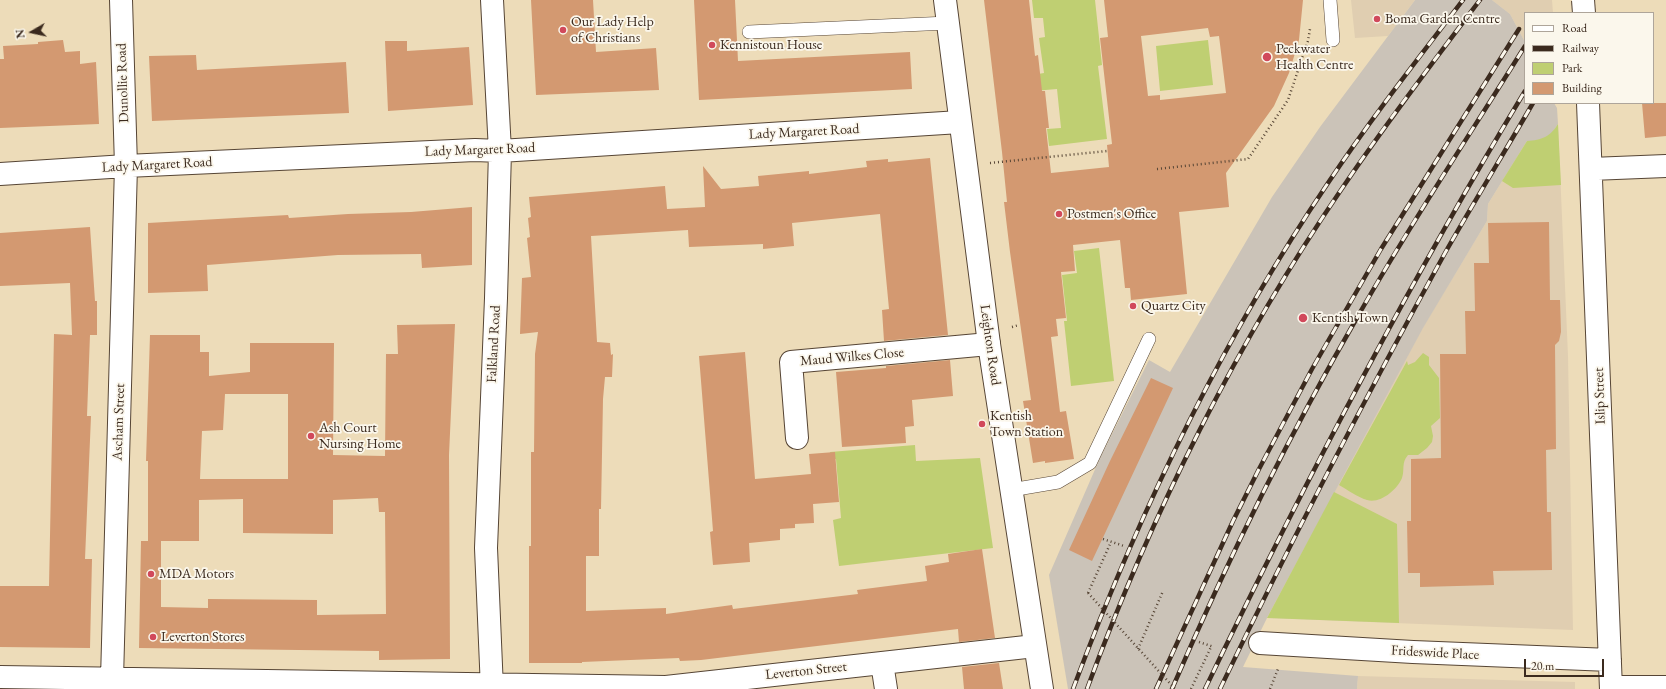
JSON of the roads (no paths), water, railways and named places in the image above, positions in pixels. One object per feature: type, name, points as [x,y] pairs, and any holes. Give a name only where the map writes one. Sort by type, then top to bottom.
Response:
[{"type":"street","name":"Dunollie Road","points":[[121,0],[126,166]]},
{"type":"street","name":"Falkland Road","points":[[492,0],[500,150],[496,298],[486,548],[492,686]]},
{"type":"street","name":"Leighton Road","points":[[945,0],[989,344],[1042,689]]},
{"type":"street","points":[[1583,0],[1584,12]]},
{"type":"street","name":"Islip Street","points":[[1588,104],[1611,688]]},
{"type":"street","name":"Lady Margaret Road","points":[[0,174],[126,166],[467,150],[500,150],[960,122]]},
{"type":"street","name":"Ascham Street","points":[[123,682],[126,166]]},
{"type":"street","points":[[1591,169],[1666,166]]},
{"type":"street","name":"Maud Wilkes Close","points":[[797,438],[791,362],[989,344]]},
{"type":"street","name":"Frideswide Place","points":[[1260,643],[1413,652],[1610,660]]},
{"type":"street","name":"Leverton Street","points":[[0,677],[123,682],[666,687],[1035,646]]},
{"type":"street","points":[[882,663],[886,689]]},
{"type":"street","points":[[1611,688],[1666,687]]},
{"type":"lane","points":[[1330,0],[1333,40]]},
{"type":"lane","points":[[749,32],[948,23]]},
{"type":"lane","points":[[1011,490],[1058,482],[1090,463],[1149,339]]},
{"type":"railway","points":[[1073,689],[1126,557],[1155,493],[1218,365],[1253,303],[1289,243],[1360,136],[1463,0]]},
{"type":"railway","points":[[1087,689],[1112,624],[1168,494],[1233,367],[1304,245],[1359,163],[1480,0]]},
{"type":"railway","points":[[1156,689],[1233,521],[1312,369],[1381,249],[1519,29]]},
{"type":"railway","points":[[1172,689],[1214,594],[1259,500],[1307,407],[1398,248],[1524,48]]},
{"type":"railway","points":[[1205,689],[1318,461],[1358,386],[1439,238],[1524,93]]},
{"type":"railway","points":[[1220,689],[1302,524],[1386,361],[1445,253],[1532,104]]},
{"type":"place","name":"Boma Garden Centre","points":[[1377,19]]},
{"type":"place","name":"Our Lady Help of Christians","points":[[563,30]]},
{"type":"place","name":"Kennistoun House","points":[[712,45]]},
{"type":"place","name":"Peckwater Health Centre","points":[[1267,57]]},
{"type":"place","name":"Postmen's Office","points":[[1059,214]]},
{"type":"place","name":"Quartz City","points":[[1133,306]]},
{"type":"place","name":"Kentish Town","points":[[1303,318]]},
{"type":"place","name":"Kentish Town Station","points":[[982,424]]},
{"type":"place","name":"Ash Court Nursing Home","points":[[311,436]]},
{"type":"place","name":"MDA Motors","points":[[151,574]]},
{"type":"place","name":"Leverton Stores","points":[[153,637]]}]
